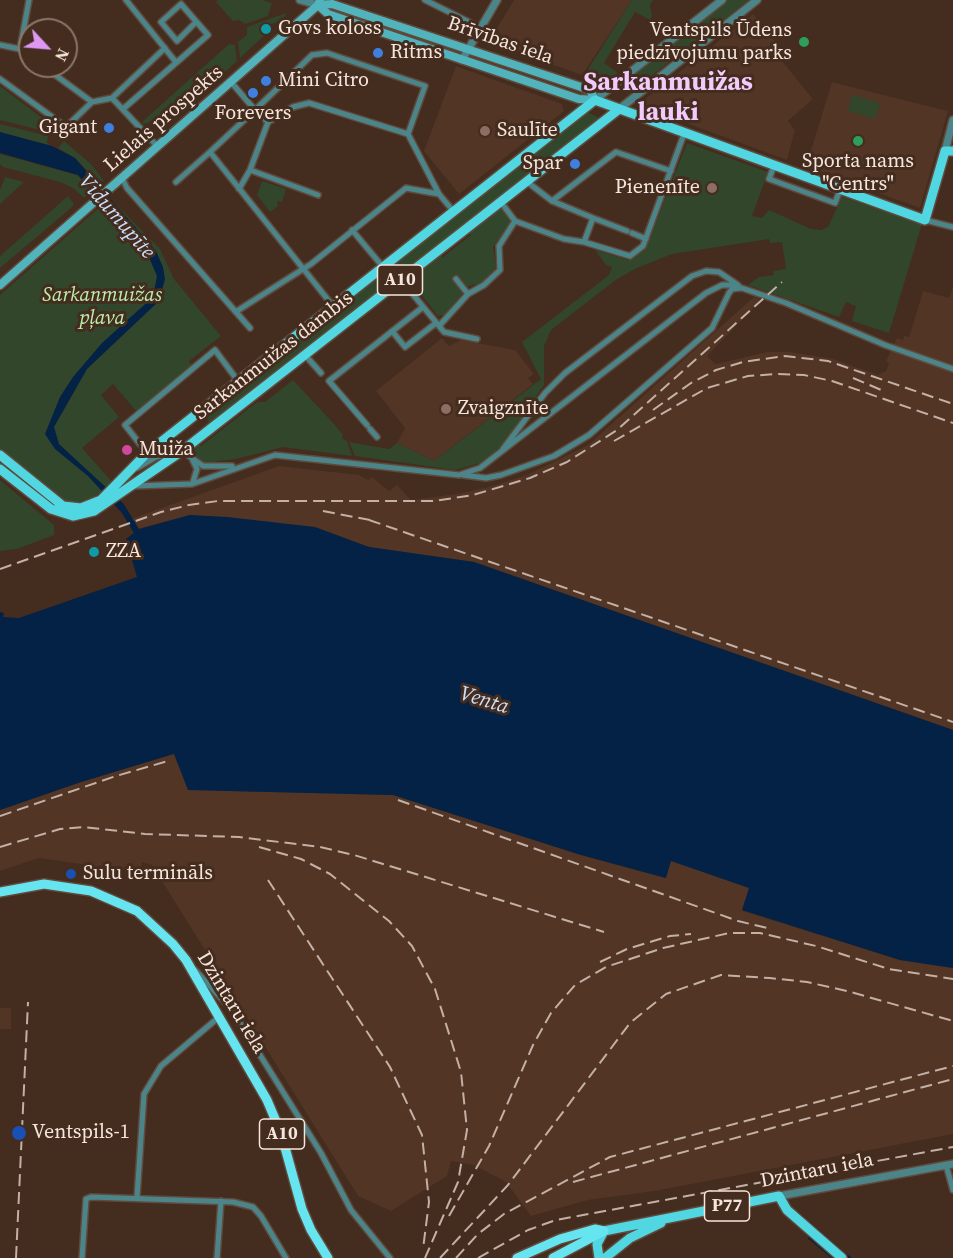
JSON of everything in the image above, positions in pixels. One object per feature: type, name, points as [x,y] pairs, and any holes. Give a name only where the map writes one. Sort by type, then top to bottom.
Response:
[{"type":"highway","name":"Dzintaru iela","points":[[0,892],[44,884],[75,887],[100,893],[144,916],[162,931],[186,960],[274,1116],[302,1209],[310,1230],[328,1258]]},
{"type":"highway","points":[[517,1258],[560,1239],[595,1229],[604,1232]]},
{"type":"highway","name":"Dzintaru iela","points":[[553,1258],[604,1232]]},
{"type":"main road","name":"Brīvības iela","points":[[319,3],[332,4],[590,90],[595,100]]},
{"type":"main road","name":"Brīvības iela","points":[[319,3],[328,14],[586,102],[595,100],[925,220]]},
{"type":"main road","name":"Lielais prospekts","points":[[0,285],[319,3]]},
{"type":"main road","name":"Sarkanmuižas dambis","points":[[121,488],[147,453],[595,100]]},
{"type":"main road","name":"Sarkanmuižas dambis","points":[[0,470],[41,503],[64,514],[83,515],[121,488],[182,451],[618,110]]},
{"type":"main road","points":[[925,220],[949,151]]},
{"type":"main road","name":"Sarkanmuižas dambis","points":[[0,455],[63,506],[81,508],[102,502]]},
{"type":"main road","points":[[779,1196],[787,1210],[842,1258]]},
{"type":"main road","name":"Dzintaru iela","points":[[604,1232],[779,1196]]},
{"type":"main road","name":"P77","points":[[606,1258],[630,1238],[674,1216]]},
{"type":"main road","points":[[600,1258],[597,1244],[604,1232]]},
{"type":"street","points":[[26,18],[29,0]]},
{"type":"street","points":[[126,0],[176,61]]},
{"type":"street","name":"Brīvības iela","points":[[300,0],[319,3]]},
{"type":"street","points":[[426,0],[479,27]]},
{"type":"street","points":[[462,60],[479,27],[497,0]]},
{"type":"street","name":"Sarkanmuižas dambis","points":[[595,100],[722,0]]},
{"type":"street","name":"Sarkanmuižas dambis","points":[[618,110],[757,0]]},
{"type":"street","points":[[123,109],[208,35],[181,4],[161,22],[186,52]]},
{"type":"street","points":[[177,41],[196,22]]},
{"type":"street","points":[[0,45],[18,49]]},
{"type":"street","points":[[0,79],[66,127],[92,102],[112,98],[165,48]]},
{"type":"street","points":[[176,182],[312,55],[327,53],[424,86],[408,134]]},
{"type":"street","points":[[59,78],[92,102]]},
{"type":"street","points":[[231,82],[268,122]]},
{"type":"street","points":[[112,98],[158,147]]},
{"type":"street","points":[[239,189],[250,170],[268,122],[293,107],[309,103],[408,134],[439,194],[454,212]]},
{"type":"street","points":[[949,151],[953,120]]},
{"type":"street","points":[[500,201],[515,221],[564,239],[584,242],[630,256],[640,251],[646,239],[684,134]]},
{"type":"street","points":[[210,152],[333,306]]},
{"type":"street","points":[[552,201],[616,152],[671,171]]},
{"type":"street","points":[[774,166],[769,179],[836,203],[840,190]]},
{"type":"street","points":[[250,170],[318,195]]},
{"type":"street","points":[[122,178],[127,188],[250,328]]},
{"type":"street","points":[[526,180],[552,201],[646,239]]},
{"type":"street","points":[[237,311],[311,264],[406,188],[439,194]]},
{"type":"street","points":[[584,242],[593,218]]},
{"type":"street","name":"Brīvības iela","points":[[925,220],[953,227]]},
{"type":"street","points":[[392,331],[405,347],[438,325],[468,294],[484,285],[500,270],[500,246],[515,221]]},
{"type":"street","points":[[352,230],[383,267]]},
{"type":"street","points":[[498,456],[545,393],[565,373],[692,276],[706,271],[719,272],[742,288],[885,345],[953,369]]},
{"type":"street","points":[[456,279],[468,294]]},
{"type":"street","points":[[400,280],[444,332],[477,339]]},
{"type":"street","points":[[459,475],[480,468],[498,456],[706,293],[722,285],[742,288]]},
{"type":"street","points":[[121,488],[192,484],[240,465],[275,455],[486,478],[501,475],[554,456],[589,435],[712,328],[732,289],[742,288]]},
{"type":"street","points":[[325,377],[423,307]]},
{"type":"street","points":[[147,453],[125,425],[215,350],[238,381]]},
{"type":"street","points":[[305,355],[377,437]]},
{"type":"street","points":[[132,471],[156,457],[182,451],[193,461],[197,469],[192,484]]},
{"type":"street","points":[[193,461],[216,467],[240,465]]},
{"type":"street","points":[[186,960],[232,1010],[321,1153],[351,1210],[390,1258]]},
{"type":"street","points":[[138,1197],[144,1094],[161,1066],[219,1017]]},
{"type":"street","points":[[949,1164],[953,1190]]},
{"type":"street","name":"Dzintaru iela","points":[[779,1196],[949,1164]]},
{"type":"street","points":[[82,1258],[86,1199],[91,1197],[221,1201],[253,1207],[261,1216],[286,1258]]},
{"type":"street","points":[[217,1258],[221,1201]]},
{"type":"shaded area","points":[[514,0],[632,0],[582,75],[506,48],[497,28]]},
{"type":"shaded area","points":[[753,14],[787,56],[782,61],[813,99],[788,121],[795,130],[787,160],[640,106],[640,103]]},
{"type":"shaded area","name":"Saulīte","points":[[456,66],[562,104],[564,111],[459,194],[424,151]]},
{"type":"shaded area","points":[[832,82],[948,111],[920,208],[806,167]]},
{"type":"shaded area","points":[[953,287],[953,730],[474,562],[369,547],[344,539],[190,515],[138,529],[131,519],[279,466],[359,475],[368,480],[372,477],[389,491],[397,485],[411,500],[489,487],[527,475],[588,445],[754,297],[761,300],[707,356],[716,364],[767,352],[790,352],[833,359],[878,375],[886,371],[889,363],[886,361],[897,338],[903,340],[904,336],[909,337],[923,291],[949,298]]},
{"type":"shaded area","name":"Zvaigznīte","points":[[442,338],[449,346],[461,340],[515,350],[534,374],[528,378],[533,384],[434,461],[397,443],[405,428],[376,391]]},
{"type":"shaded area","points":[[174,753],[189,790],[393,795],[581,855],[665,878],[671,860],[750,888],[743,911],[900,960],[953,968],[953,1134],[655,1191],[588,1200],[531,1216],[506,1182],[474,1165],[451,1161],[447,1176],[391,1211],[358,1196],[152,865],[142,862],[141,870],[130,871],[39,858],[0,871],[0,810]]},
{"type":"shaded area","points":[[0,1008],[11,1008],[11,1029],[0,1029]]},
{"type":"green space","points":[[218,0],[262,0],[272,3],[268,16],[245,24],[239,20],[233,21],[216,2]]},
{"type":"green space","points":[[632,0],[653,0],[650,5],[652,16],[650,20],[635,12],[604,63],[618,73],[604,84],[583,77]]},
{"type":"green space","points":[[726,0],[749,0],[628,94],[616,88]]},
{"type":"green space","points":[[286,13],[284,18],[270,25],[271,29],[240,58],[238,42],[247,35],[247,27]]},
{"type":"green space","points":[[229,44],[235,45],[237,61],[182,111],[144,124],[142,122]]},
{"type":"green space","points":[[0,86],[58,130],[52,133],[0,120]]},
{"type":"green space","points":[[852,95],[880,103],[875,119],[848,111]]},
{"type":"green space","points":[[585,111],[599,118],[216,422],[211,424],[205,417],[207,412]]},
{"type":"green space","points":[[0,124],[48,136],[47,143],[52,146],[0,133]]},
{"type":"green space","points":[[64,141],[91,164],[104,181],[98,186],[75,158],[58,148]]},
{"type":"green space","points":[[687,143],[768,172],[752,216],[762,218],[769,210],[811,229],[821,230],[828,227],[842,197],[922,224],[889,333],[852,321],[856,306],[846,302],[839,317],[748,285],[759,277],[774,275],[773,271],[786,269],[782,242],[770,243],[769,239],[672,254],[617,279],[551,330],[544,346],[544,385],[503,445],[480,463],[455,470],[355,456],[349,442],[389,449],[397,443],[434,461],[541,379],[522,342],[609,275],[612,267],[606,265],[595,250],[629,260],[645,250]]},
{"type":"green space","points":[[0,154],[77,175],[93,191],[84,198],[73,188],[60,182],[3,167],[0,164]]},
{"type":"green space","points":[[5,177],[24,182],[0,204],[0,190]]},
{"type":"green space","points":[[262,181],[286,189],[282,202],[277,201],[278,206],[270,212],[257,195]]},
{"type":"green space","points":[[68,196],[74,204],[71,208],[0,268],[0,256]]},
{"type":"green space","name":"Sarkanmuižas pļava","points":[[110,198],[160,249],[174,279],[221,336],[189,361],[192,366],[137,412],[113,384],[101,395],[119,417],[82,448],[113,483],[86,503],[68,503],[59,499],[0,450],[0,295]]},
{"type":"green space","points":[[500,206],[511,222],[493,247],[496,267],[482,283],[469,286],[444,315],[438,316],[409,279],[438,255],[443,257],[471,235],[468,231]]},
{"type":"green space","points":[[293,380],[343,435],[342,438],[347,441],[352,456],[283,447],[214,462],[216,464],[203,463],[193,457],[192,453],[199,444],[201,446],[257,402],[265,402]]},
{"type":"green space","points":[[0,480],[54,525],[54,535],[17,549],[0,551]]},
{"type":"water","points":[[0,132],[52,146],[75,158],[156,251],[163,267],[165,279],[159,301],[87,369],[54,427],[59,444],[123,503],[139,529],[190,515],[227,517],[315,527],[369,547],[474,562],[953,730],[953,968],[900,960],[742,910],[749,888],[671,861],[666,878],[581,855],[393,795],[188,790],[174,754],[81,782],[0,810],[0,612],[4,613],[3,617],[19,618],[137,577],[126,539],[134,533],[122,513],[88,476],[55,449],[45,434],[60,397],[73,377],[102,343],[153,297],[157,276],[148,255],[78,175],[0,153]]},
{"type":"waterway","points":[[797,1212],[850,1258]]},
{"type":"waterway","points":[[809,1238],[833,1258]]},
{"type":"railway","points":[[0,569],[161,512],[189,505],[218,501],[434,501],[473,495],[530,478],[567,462],[617,430],[782,282]]},
{"type":"railway","points":[[653,410],[691,383],[716,370],[743,362],[785,356],[828,361],[953,404]]},
{"type":"railway","points":[[614,441],[707,388],[748,376],[776,374],[804,375],[832,381],[953,423]]},
{"type":"railway","points":[[853,378],[886,392]]},
{"type":"railway","points":[[323,511],[375,521]]},
{"type":"railway","points":[[369,520],[953,722]]},
{"type":"railway","points":[[0,816],[116,776],[168,761]]},
{"type":"railway","points":[[398,800],[738,921],[767,928]]},
{"type":"railway","points":[[0,847],[60,829],[83,827],[145,834],[239,837],[320,847],[354,855],[604,932]]},
{"type":"railway","points":[[259,847],[301,859],[330,874],[389,921],[412,946],[435,989],[461,1072],[467,1130],[458,1182],[425,1258]]},
{"type":"railway","points":[[268,880],[390,1067],[422,1135],[429,1202],[423,1249]]},
{"type":"railway","points":[[449,1216],[489,1146],[533,1045],[551,1013],[575,985],[606,967],[663,948],[729,933],[760,933],[816,946],[889,969],[953,979]]},
{"type":"railway","points":[[600,962],[627,949],[670,936],[691,934]]},
{"type":"railway","points":[[440,1258],[508,1185],[630,1023],[666,994],[721,975],[770,978],[807,982],[847,991],[953,1021]]},
{"type":"railway","points":[[16,1258],[28,1002]]},
{"type":"railway","points":[[456,1258],[478,1234],[504,1214],[610,1157],[953,1066]]},
{"type":"railway","points":[[573,1182],[953,1079]]},
{"type":"railway","points":[[478,1258],[528,1230],[556,1220],[953,1147]]},
{"type":"place","name":"Govs koloss","points":[[266,29]]},
{"type":"place","name":"Ventspils Ūdens piedzīvojumu parks","points":[[804,42]]},
{"type":"place","name":"Ritms","points":[[378,53]]},
{"type":"place","name":"Mini Citro","points":[[266,81]]},
{"type":"place","name":"Forevers","points":[[253,93]]},
{"type":"place","name":"Gigant","points":[[109,128]]},
{"type":"place","name":"Saulīte","points":[[485,131]]},
{"type":"place","name":"Sporta nams \"Centrs\"","points":[[858,141]]},
{"type":"place","name":"Spar","points":[[575,164]]},
{"type":"place","name":"Pienenīte","points":[[712,188]]},
{"type":"place","name":"Zvaigznīte","points":[[446,409]]},
{"type":"place","name":"Muiža","points":[[127,450]]},
{"type":"place","name":"ZZA","points":[[94,552]]},
{"type":"place","name":"Sulu termināls","points":[[71,874]]},
{"type":"place","name":"Ventspils-1","points":[[19,1133]]},
{"type":"district","name":"Sarkanmuižas lauki","points":[[668,98]]},
{"type":"water label","name":"Vidumupīte","points":[[116,217]]},
{"type":"water label","name":"Venta","points":[[484,701]]}]
